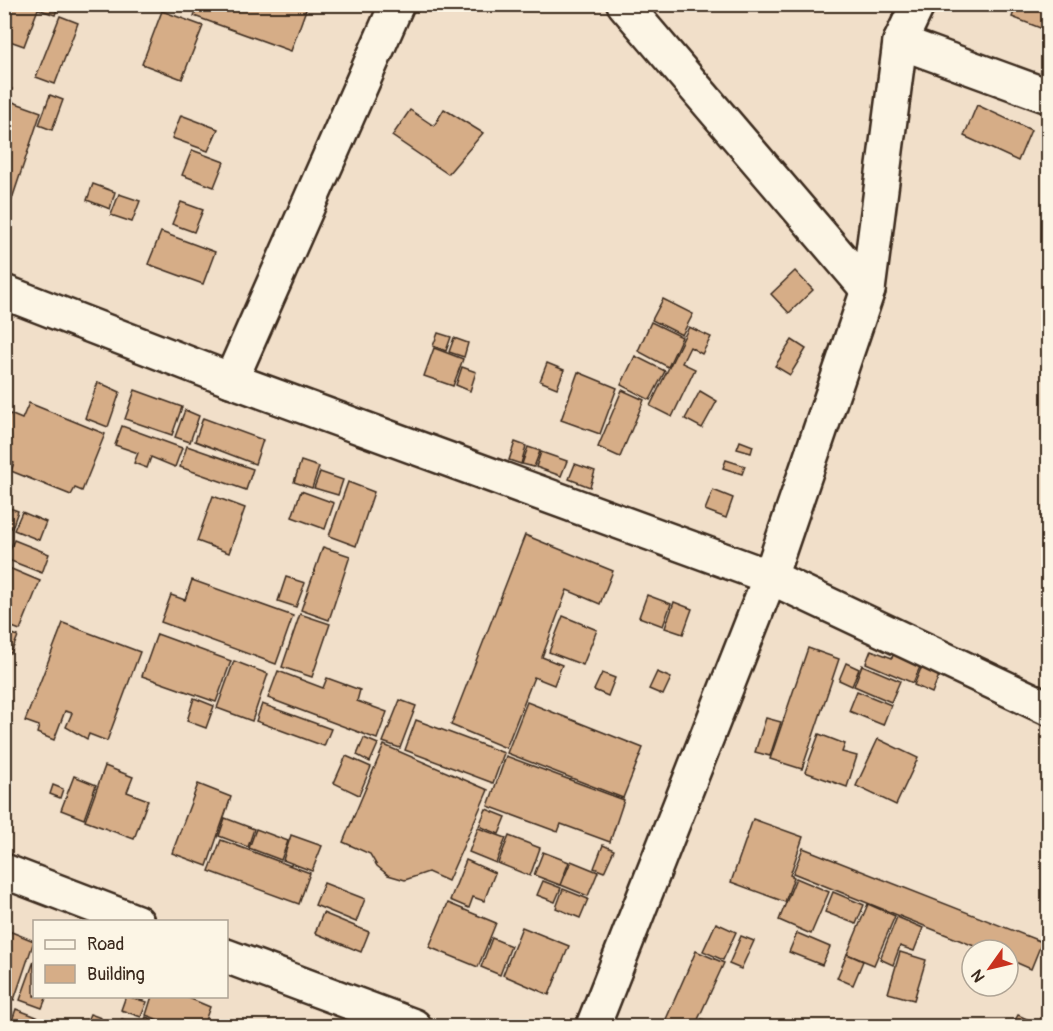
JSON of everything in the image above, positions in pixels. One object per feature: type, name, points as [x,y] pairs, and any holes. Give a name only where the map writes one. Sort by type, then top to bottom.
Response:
[{"type":"street","points":[[231,380],[397,4]]},
{"type":"street","points":[[624,4],[868,290]]},
{"type":"street","points":[[593,1026],[770,577],[868,290],[900,42],[918,4]]},
{"type":"street","points":[[900,42],[1048,96]]},
{"type":"street","points":[[4,292],[231,380],[770,577],[1048,708]]},
{"type":"street","points":[[4,872],[134,920]]},
{"type":"street","points":[[228,957],[414,1026]]},
{"type":"building","points":[[8,4],[59,4],[55,15],[38,9],[24,46],[4,39],[4,14]]},
{"type":"building","points":[[198,4],[308,4],[291,51],[194,16]]},
{"type":"building","points":[[1017,4],[1048,4],[1048,31],[1012,17]]},
{"type":"building","points":[[162,11],[203,26],[182,79],[142,64]]},
{"type":"building","points":[[60,16],[78,23],[55,84],[36,77]]},
{"type":"building","points":[[4,86],[12,89],[4,111]]},
{"type":"building","points":[[50,95],[63,100],[52,130],[39,125]]},
{"type":"building","points":[[10,101],[41,112],[8,211],[4,210],[4,117]]},
{"type":"building","points":[[977,105],[1031,130],[1018,161],[964,136]]},
{"type":"building","points":[[444,109],[483,133],[448,174],[392,136],[410,110],[434,126]]},
{"type":"building","points":[[181,115],[218,129],[208,151],[172,138]]},
{"type":"building","points":[[192,150],[224,162],[214,187],[182,175]]},
{"type":"building","points":[[93,184],[115,192],[110,209],[87,200]]},
{"type":"building","points":[[119,194],[140,201],[132,222],[111,215]]},
{"type":"building","points":[[181,202],[203,210],[194,232],[172,224]]},
{"type":"building","points":[[161,232],[215,252],[203,284],[148,264]]},
{"type":"building","points":[[795,271],[813,290],[789,313],[771,294]]},
{"type":"building","points":[[663,299],[693,314],[682,335],[652,320]]},
{"type":"building","points":[[651,322],[682,337],[668,367],[638,351]]},
{"type":"building","points":[[689,327],[711,337],[702,354],[690,347],[682,363],[695,369],[672,417],[650,406]]},
{"type":"building","points":[[438,333],[451,337],[446,351],[433,346]]},
{"type":"building","points":[[454,338],[468,343],[464,357],[449,352]]},
{"type":"building","points":[[792,340],[806,349],[790,375],[775,366]]},
{"type":"building","points":[[434,348],[463,359],[453,386],[424,376]]},
{"type":"building","points":[[635,356],[665,371],[650,400],[621,385]]},
{"type":"building","points":[[547,363],[564,370],[557,388],[540,381]]},
{"type":"building","points":[[462,367],[476,372],[470,391],[456,385]]},
{"type":"building","points":[[578,372],[617,388],[600,434],[561,420]]},
{"type":"building","points":[[98,382],[120,392],[108,427],[85,418]]},
{"type":"building","points":[[135,390],[182,407],[172,435],[125,419]]},
{"type":"building","points":[[622,390],[644,400],[620,457],[598,447]]},
{"type":"building","points":[[700,391],[717,401],[702,428],[685,419]]},
{"type":"building","points":[[29,403],[105,434],[82,491],[75,488],[71,495],[11,471],[14,463],[4,460],[4,426],[10,414],[22,419]]},
{"type":"building","points":[[185,410],[199,416],[190,442],[175,437]]},
{"type":"building","points":[[203,418],[263,440],[255,464],[195,441]]},
{"type":"building","points":[[122,426],[182,448],[175,467],[151,457],[147,468],[134,463],[138,453],[115,445]]},
{"type":"building","points":[[740,441],[753,446],[751,453],[737,449]]},
{"type":"building","points":[[515,442],[526,446],[521,464],[509,460]]},
{"type":"building","points":[[187,446],[253,469],[246,490],[180,467]]},
{"type":"building","points":[[528,447],[540,451],[534,467],[522,464]]},
{"type":"building","points":[[541,452],[567,461],[561,476],[536,467]]},
{"type":"building","points":[[726,460],[745,466],[742,474],[723,468]]},
{"type":"building","points":[[301,461],[319,467],[312,488],[294,482]]},
{"type":"building","points":[[575,464],[595,471],[590,487],[569,479]]},
{"type":"building","points":[[320,472],[343,480],[338,495],[314,488]]},
{"type":"building","points":[[348,482],[374,492],[356,546],[329,536]]},
{"type":"building","points":[[713,490],[733,498],[726,518],[705,510]]},
{"type":"building","points":[[301,491],[334,503],[325,529],[292,517]]},
{"type":"building","points":[[213,496],[245,508],[229,553],[197,541]]},
{"type":"building","points":[[4,506],[18,511],[12,528],[4,525]]},
{"type":"building","points":[[22,512],[46,522],[39,540],[14,530]]},
{"type":"building","points":[[525,535],[613,571],[600,604],[567,590],[542,657],[562,665],[554,685],[534,677],[506,748],[451,725]]},
{"type":"building","points":[[14,540],[49,554],[42,573],[6,559]]},
{"type":"building","points":[[323,547],[350,556],[329,620],[301,610]]},
{"type":"building","points":[[9,568],[40,581],[20,630],[4,624],[4,579]]},
{"type":"building","points":[[286,577],[305,583],[296,607],[278,601]]},
{"type":"building","points":[[192,580],[293,616],[276,664],[161,622],[171,595],[185,600]]},
{"type":"building","points":[[647,595],[671,604],[663,626],[639,617]]},
{"type":"building","points":[[674,602],[692,609],[683,634],[665,628]]},
{"type":"building","points":[[300,614],[330,624],[312,677],[282,667]]},
{"type":"building","points":[[563,616],[597,630],[583,665],[549,652]]},
{"type":"building","points":[[63,623],[140,652],[107,741],[89,734],[87,739],[66,727],[72,713],[65,711],[54,740],[37,733],[39,726],[25,721]]},
{"type":"building","points":[[4,631],[18,636],[11,653],[4,651]]},
{"type":"building","points":[[157,634],[231,661],[216,702],[142,676]]},
{"type":"building","points":[[808,648],[839,659],[802,769],[770,759]]},
{"type":"building","points":[[895,649],[923,660],[913,683],[866,663],[871,650],[892,658]]},
{"type":"building","points":[[234,661],[268,674],[252,721],[217,708]]},
{"type":"building","points":[[924,661],[942,668],[932,693],[914,685]]},
{"type":"building","points":[[846,663],[859,669],[852,686],[839,680]]},
{"type":"building","points":[[862,665],[900,681],[891,702],[854,686]]},
{"type":"building","points":[[278,671],[323,688],[327,678],[360,690],[357,701],[387,712],[377,739],[268,698]]},
{"type":"building","points":[[657,672],[671,678],[663,695],[649,689]]},
{"type":"building","points":[[602,673],[615,678],[608,696],[594,690]]},
{"type":"building","points":[[857,691],[891,705],[883,725],[849,711]]},
{"type":"building","points":[[194,698],[214,706],[206,728],[187,721]]},
{"type":"building","points":[[400,700],[416,706],[400,748],[383,742]]},
{"type":"building","points":[[527,702],[643,748],[623,798],[507,753]]},
{"type":"building","points":[[262,704],[331,729],[324,746],[256,721]]},
{"type":"building","points":[[766,718],[781,722],[770,756],[755,752]]},
{"type":"building","points":[[416,720],[504,753],[493,783],[405,750]]},
{"type":"building","points":[[819,734],[845,744],[842,752],[857,756],[847,787],[805,772]]},
{"type":"building","points":[[364,738],[378,744],[370,762],[357,755]]},
{"type":"building","points":[[878,739],[918,758],[896,805],[856,786]]},
{"type":"building","points":[[384,745],[488,790],[448,881],[428,872],[405,880],[388,875],[377,866],[370,854],[343,842]]},
{"type":"building","points":[[346,756],[371,767],[359,795],[334,783]]},
{"type":"building","points":[[506,756],[624,800],[610,842],[561,824],[558,832],[488,806]]},
{"type":"building","points":[[105,766],[133,777],[127,792],[148,800],[134,839],[85,821]]},
{"type":"building","points":[[74,776],[96,785],[84,819],[61,810]]},
{"type":"building","points":[[198,784],[231,797],[207,866],[172,853]]},
{"type":"building","points":[[53,785],[63,789],[60,798],[50,794]]},
{"type":"building","points":[[486,809],[506,817],[499,834],[479,826]]},
{"type":"building","points":[[225,818],[254,829],[248,847],[219,836]]},
{"type":"building","points":[[753,819],[803,837],[790,875],[794,877],[785,902],[731,882]]},
{"type":"building","points":[[478,828],[506,838],[496,863],[469,852]]},
{"type":"building","points":[[256,829],[288,841],[281,860],[249,848]]},
{"type":"building","points":[[291,835],[322,846],[312,871],[283,860]]},
{"type":"building","points":[[509,836],[540,848],[530,876],[498,863]]},
{"type":"building","points":[[221,840],[310,873],[299,904],[209,871]]},
{"type":"building","points":[[603,845],[614,850],[604,872],[594,868]]},
{"type":"building","points":[[803,848],[1042,942],[1031,969],[1020,964],[1020,938],[960,938],[960,940],[793,873]]},
{"type":"building","points":[[543,852],[569,862],[560,885],[534,875]]},
{"type":"building","points":[[466,860],[495,873],[484,901],[473,897],[469,908],[450,900]]},
{"type":"building","points":[[571,861],[598,872],[588,896],[561,885]]},
{"type":"building","points":[[796,878],[829,892],[811,934],[779,920]]},
{"type":"building","points":[[543,881],[561,888],[555,902],[537,895]]},
{"type":"building","points":[[324,883],[365,899],[356,922],[315,905]]},
{"type":"building","points":[[563,889],[588,899],[580,918],[556,908]]},
{"type":"building","points":[[833,892],[864,905],[856,924],[825,912]]},
{"type":"building","points":[[448,903],[496,923],[478,967],[429,947]]},
{"type":"building","points":[[868,904],[895,916],[874,965],[847,954]]},
{"type":"building","points":[[323,913],[369,932],[361,952],[315,933]]},
{"type":"building","points":[[897,917],[923,928],[914,951],[900,946],[893,965],[880,959]]},
{"type":"building","points":[[716,923],[736,932],[723,960],[703,951]]},
{"type":"building","points":[[522,927],[569,946],[549,995],[503,975]]},
{"type":"building","points":[[4,929],[33,941],[33,944],[14,1000],[4,996]]},
{"type":"building","points":[[797,933],[830,947],[822,965],[789,952]]},
{"type":"building","points":[[741,936],[754,941],[741,969],[729,964]]},
{"type":"building","points":[[492,938],[511,946],[500,975],[481,967]]},
{"type":"building","points":[[696,951],[724,963],[695,1026],[663,1026]]},
{"type":"building","points":[[900,952],[926,960],[914,1000],[888,993]]},
{"type":"building","points":[[847,954],[863,961],[853,985],[837,978]]},
{"type":"building","points":[[33,964],[33,998],[46,998],[42,1008],[20,1000]]},
{"type":"building","points":[[125,998],[147,1002],[141,1017],[121,1010]]},
{"type":"building","points":[[151,998],[189,998],[210,1007],[203,1026],[175,1026],[146,1015]]},
{"type":"building","points":[[4,1009],[12,1012],[6,1026],[4,1026]]},
{"type":"building","points":[[16,1009],[47,1021],[45,1026],[10,1026]]},
{"type":"building","points":[[90,1014],[101,1018],[98,1026],[85,1026]]},
{"type":"building","points":[[1018,1015],[1042,1026],[1012,1026]]},
{"type":"building","points":[[146,1017],[166,1025],[142,1026]]},
{"type":"building","points":[[122,1019],[136,1024],[135,1026],[119,1026]]},
{"type":"building","points":[[702,1019],[719,1026],[699,1026]]}]
